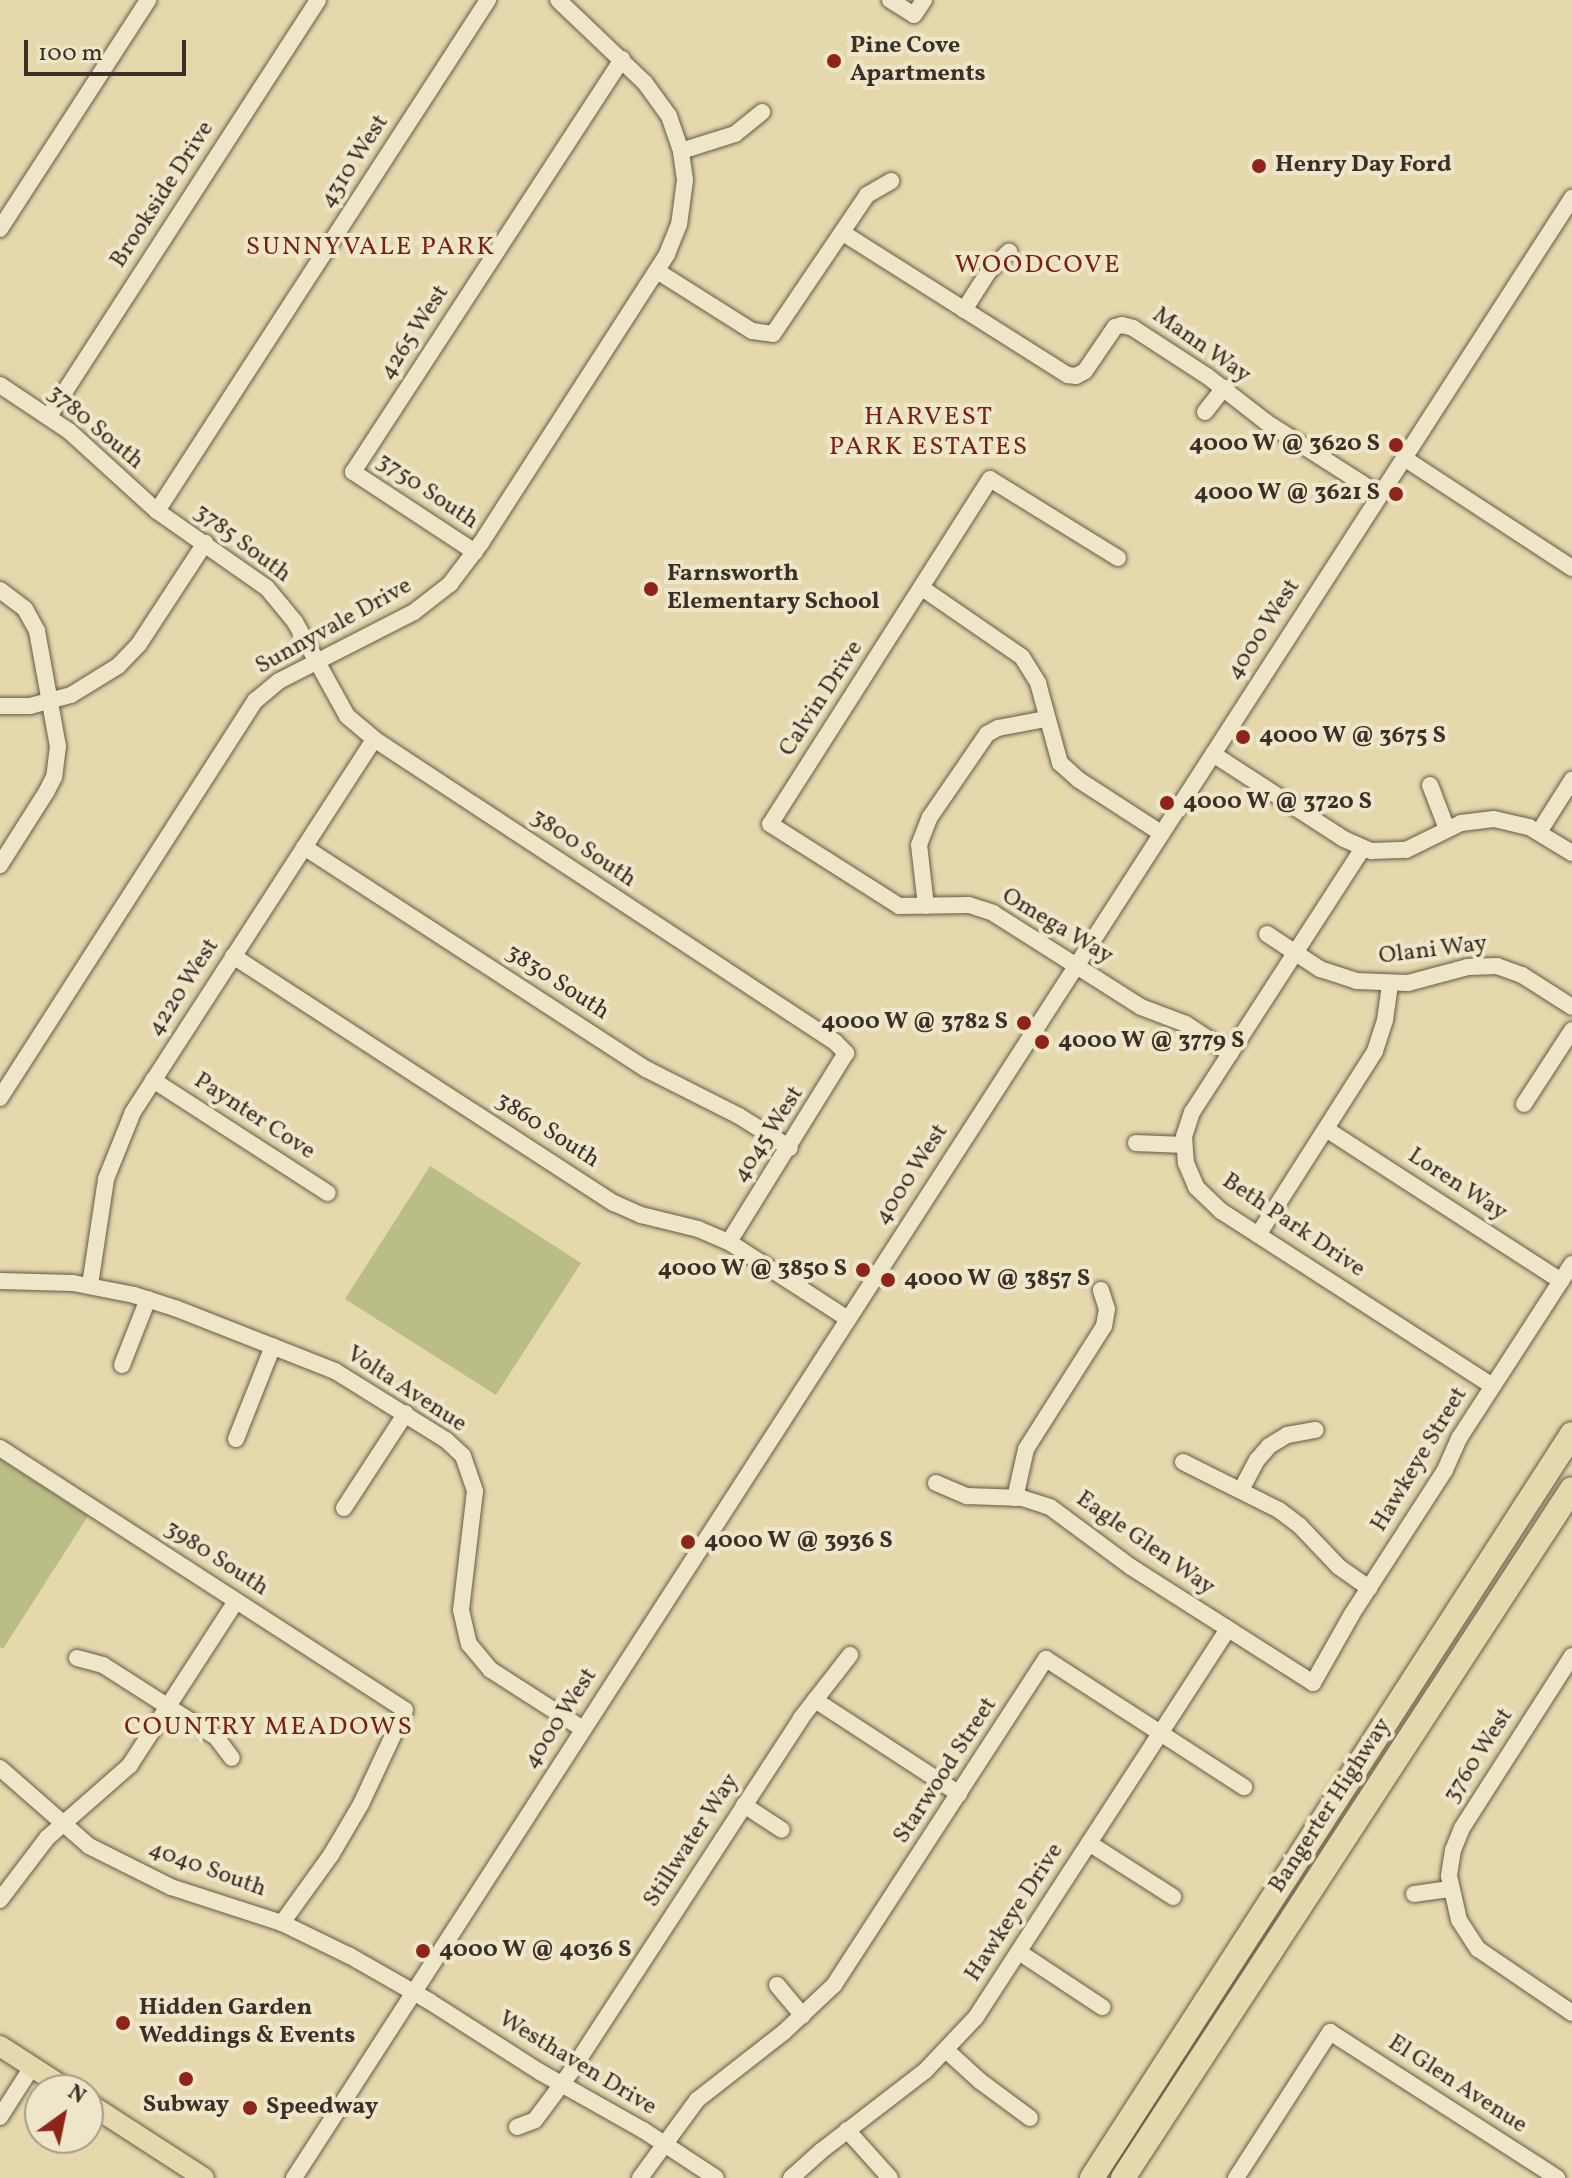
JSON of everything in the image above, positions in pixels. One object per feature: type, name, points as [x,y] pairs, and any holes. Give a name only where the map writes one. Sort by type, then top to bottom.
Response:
[{"type":"highway","name":"Bangerter Highway","points":[[1092,2178],[1572,1434]]},
{"type":"highway","name":"Bangerter Highway","points":[[1123,2178],[1572,1489]]},
{"type":"highway","points":[[1104,2178],[1128,2143],[1132,2120]]},
{"type":"main road","points":[[0,2046],[43,2074]]},
{"type":"main road","points":[[104,2113],[204,2178]]},
{"type":"street","points":[[1,226],[148,0]]},
{"type":"street","name":"Brookside Drive","points":[[49,416],[318,0]]},
{"type":"street","name":"4310 West","points":[[157,511],[488,0]]},
{"type":"street","name":"Sunnyvale Drive","points":[[0,1098],[255,701],[270,687],[428,603],[450,584],[475,552],[674,240],[685,180],[681,151],[661,103],[622,59],[558,0]]},
{"type":"street","points":[[890,0],[914,15],[924,0]]},
{"type":"street","name":"4265 West","points":[[353,472],[622,59]]},
{"type":"street","points":[[681,151],[735,134],[762,112]]},
{"type":"street","points":[[657,271],[748,329],[769,336],[781,327],[870,191],[891,181]]},
{"type":"street","name":"4000 West","points":[[294,2178],[1572,198]]},
{"type":"street","name":"Mann Way","points":[[843,233],[1068,375],[1083,374],[1113,330],[1126,325],[1224,388],[1266,422],[1380,495]]},
{"type":"street","points":[[964,310],[989,271],[1009,252]]},
{"type":"street","name":"3780 South","points":[[0,385],[49,416],[157,511]]},
{"type":"street","points":[[1205,412],[1224,388]]},
{"type":"street","points":[[1404,458],[1572,568]]},
{"type":"street","name":"3750 South","points":[[353,472],[475,552]]},
{"type":"street","name":"Calvin Drive","points":[[770,824],[990,479],[1118,558]]},
{"type":"street","name":"3785 South","points":[[157,511],[267,588],[295,622],[318,661]]},
{"type":"street","points":[[0,706],[51,701],[90,686],[129,655],[205,543]]},
{"type":"street","points":[[922,588],[1022,657],[1038,683],[1055,753],[1069,772],[1161,833]]},
{"type":"street","points":[[0,590],[31,617],[58,746],[54,777],[0,865]]},
{"type":"street","name":"3800 South","points":[[318,661],[347,716],[374,739],[835,1042],[846,1053]]},
{"type":"street","points":[[926,906],[919,845],[930,817],[987,734],[998,728],[1046,719]]},
{"type":"street","name":"4220 West","points":[[90,1285],[110,1166],[125,1127],[374,739]]},
{"type":"street","points":[[1213,754],[1363,848],[1380,852],[1406,850],[1447,829],[1472,821],[1494,819],[1539,832],[1572,853]]},
{"type":"street","points":[[1539,832],[1572,780]]},
{"type":"street","points":[[1430,785],[1447,829]]},
{"type":"street","name":"Omega Way","points":[[770,824],[889,901],[909,907],[969,905],[993,913],[1141,1007],[1186,1024],[1230,1053]]},
{"type":"street","name":"3830 South","points":[[304,847],[646,1069],[739,1116],[790,1148]]},
{"type":"street","points":[[1136,1143],[1184,1145],[1192,1112],[1363,848]]},
{"type":"street","name":"Olani Way","points":[[1267,934],[1341,977],[1390,984],[1422,981],[1477,965],[1497,966],[1522,975],[1572,1007]]},
{"type":"street","name":"3860 South","points":[[233,956],[614,1203],[641,1215],[698,1229],[729,1242],[848,1319]]},
{"type":"street","points":[[1258,1235],[1375,1051],[1382,1032],[1390,984]]},
{"type":"street","points":[[1524,1104],[1572,1030]]},
{"type":"street","name":"4045 West","points":[[729,1242],[846,1053]]},
{"type":"street","name":"Paynter Cove","points":[[153,1080],[328,1193]]},
{"type":"street","name":"Loren Way","points":[[1326,1129],[1561,1281]]},
{"type":"street","name":"Beth Park Drive","points":[[1184,1145],[1188,1172],[1201,1194],[1258,1235],[1493,1386]]},
{"type":"street","name":"Hawkeye Street","points":[[1313,1683],[1369,1588],[1441,1478],[1460,1437],[1572,1264]]},
{"type":"street","name":"Volta Avenue","points":[[0,1281],[90,1285],[148,1299],[335,1371],[453,1445],[471,1476],[475,1512],[461,1610],[469,1644],[491,1670],[583,1729]]},
{"type":"street","points":[[1015,1498],[1026,1449],[1104,1326],[1107,1309],[1101,1290]]},
{"type":"street","points":[[122,1365],[148,1299]]},
{"type":"street","points":[[236,1439],[273,1346]]},
{"type":"street","points":[[344,1508],[406,1413]]},
{"type":"street","points":[[1241,1490],[1254,1465],[1269,1446],[1287,1435],[1316,1430]]},
{"type":"street","name":"3980 South","points":[[0,1448],[405,1710],[350,1825],[282,1923]]},
{"type":"street","points":[[1183,1462],[1289,1518],[1334,1563],[1369,1588]]},
{"type":"street","name":"Eagle Glen Way","points":[[936,1483],[977,1498],[1015,1498],[1043,1504],[1063,1515],[1117,1558],[1313,1683]]},
{"type":"street","points":[[0,1900],[31,1856],[61,1825],[130,1765],[236,1601]]},
{"type":"street","name":"Hawkeye Drive","points":[[791,2178],[918,2076],[946,2050],[984,2006],[1228,1629]]},
{"type":"street","name":"Stillwater Way","points":[[517,2127],[535,2120],[561,2084],[744,1805],[815,1700],[850,1655]]},
{"type":"street","points":[[77,1658],[103,1665],[216,1737],[232,1758]]},
{"type":"street","name":"Starwood Street","points":[[640,2178],[706,2091],[803,2016],[843,1973],[1046,1659],[1161,1733]]},
{"type":"street","name":"3760 West","points":[[1449,1889],[1450,1862],[1462,1828],[1570,1663]]},
{"type":"street","points":[[815,1700],[959,1794]]},
{"type":"street","points":[[1161,1733],[1244,1787]]},
{"type":"street","name":"4040 South","points":[[0,1768],[61,1825],[89,1846],[171,1887],[282,1923],[350,1956],[413,1992]]},
{"type":"street","points":[[744,1805],[782,1830]]},
{"type":"street","points":[[1089,1843],[1173,1897]]},
{"type":"street","points":[[1414,1894],[1449,1889],[1459,1920],[1478,1949],[1572,2013]]},
{"type":"street","points":[[1019,1952],[1102,2007]]},
{"type":"street","points":[[777,1985],[803,2016]]},
{"type":"street","name":"Westhaven Drive","points":[[413,1992],[716,2178]]},
{"type":"street","name":"El Glen Avenue","points":[[1236,2178],[1330,2032],[1557,2178]]},
{"type":"street","points":[[946,2050],[980,2081],[1030,2118]]},
{"type":"street","points":[[0,2117],[32,2067]]},
{"type":"street","points":[[847,2130],[890,2178]]},
{"type":"green space","points":[[430,1166],[581,1263],[496,1395],[345,1299]]},
{"type":"green space","points":[[0,1459],[88,1516],[3,1649],[0,1647]]},
{"type":"place","name":"Pine Cove Apartments","points":[[834,61]]},
{"type":"place","name":"Henry Day Ford","points":[[1259,166]]},
{"type":"place","name":"4000 W @ 3620 S","points":[[1396,445]]},
{"type":"place","name":"4000 W @ 3621 S","points":[[1396,494]]},
{"type":"place","name":"Farnsworth Elementary School","points":[[651,589]]},
{"type":"place","name":"4000 W @ 3675 S","points":[[1243,737]]},
{"type":"place","name":"4000 W @ 3720 S","points":[[1167,803]]},
{"type":"place","name":"4000 W @ 3782 S","points":[[1024,1023]]},
{"type":"place","name":"4000 W @ 3779 S","points":[[1042,1042]]},
{"type":"place","name":"4000 W @ 3850 S","points":[[863,1270]]},
{"type":"place","name":"4000 W @ 3857 S","points":[[888,1280]]},
{"type":"place","name":"4000 W @ 3936 S","points":[[688,1542]]},
{"type":"place","name":"4000 W @ 4036 S","points":[[423,1951]]},
{"type":"place","name":"Hidden Garden Weddings & Events","points":[[123,2023]]},
{"type":"place","name":"Subway","points":[[186,2079]]},
{"type":"place","name":"Speedway","points":[[250,2108]]},
{"type":"district","name":"SUNNYVALE PARK","points":[[371,248]]},
{"type":"district","name":"WOODCOVE","points":[[1038,266]]},
{"type":"district","name":"HARVEST PARK ESTATES","points":[[929,433]]},
{"type":"district","name":"COUNTRY MEADOWS","points":[[269,1728]]}]
